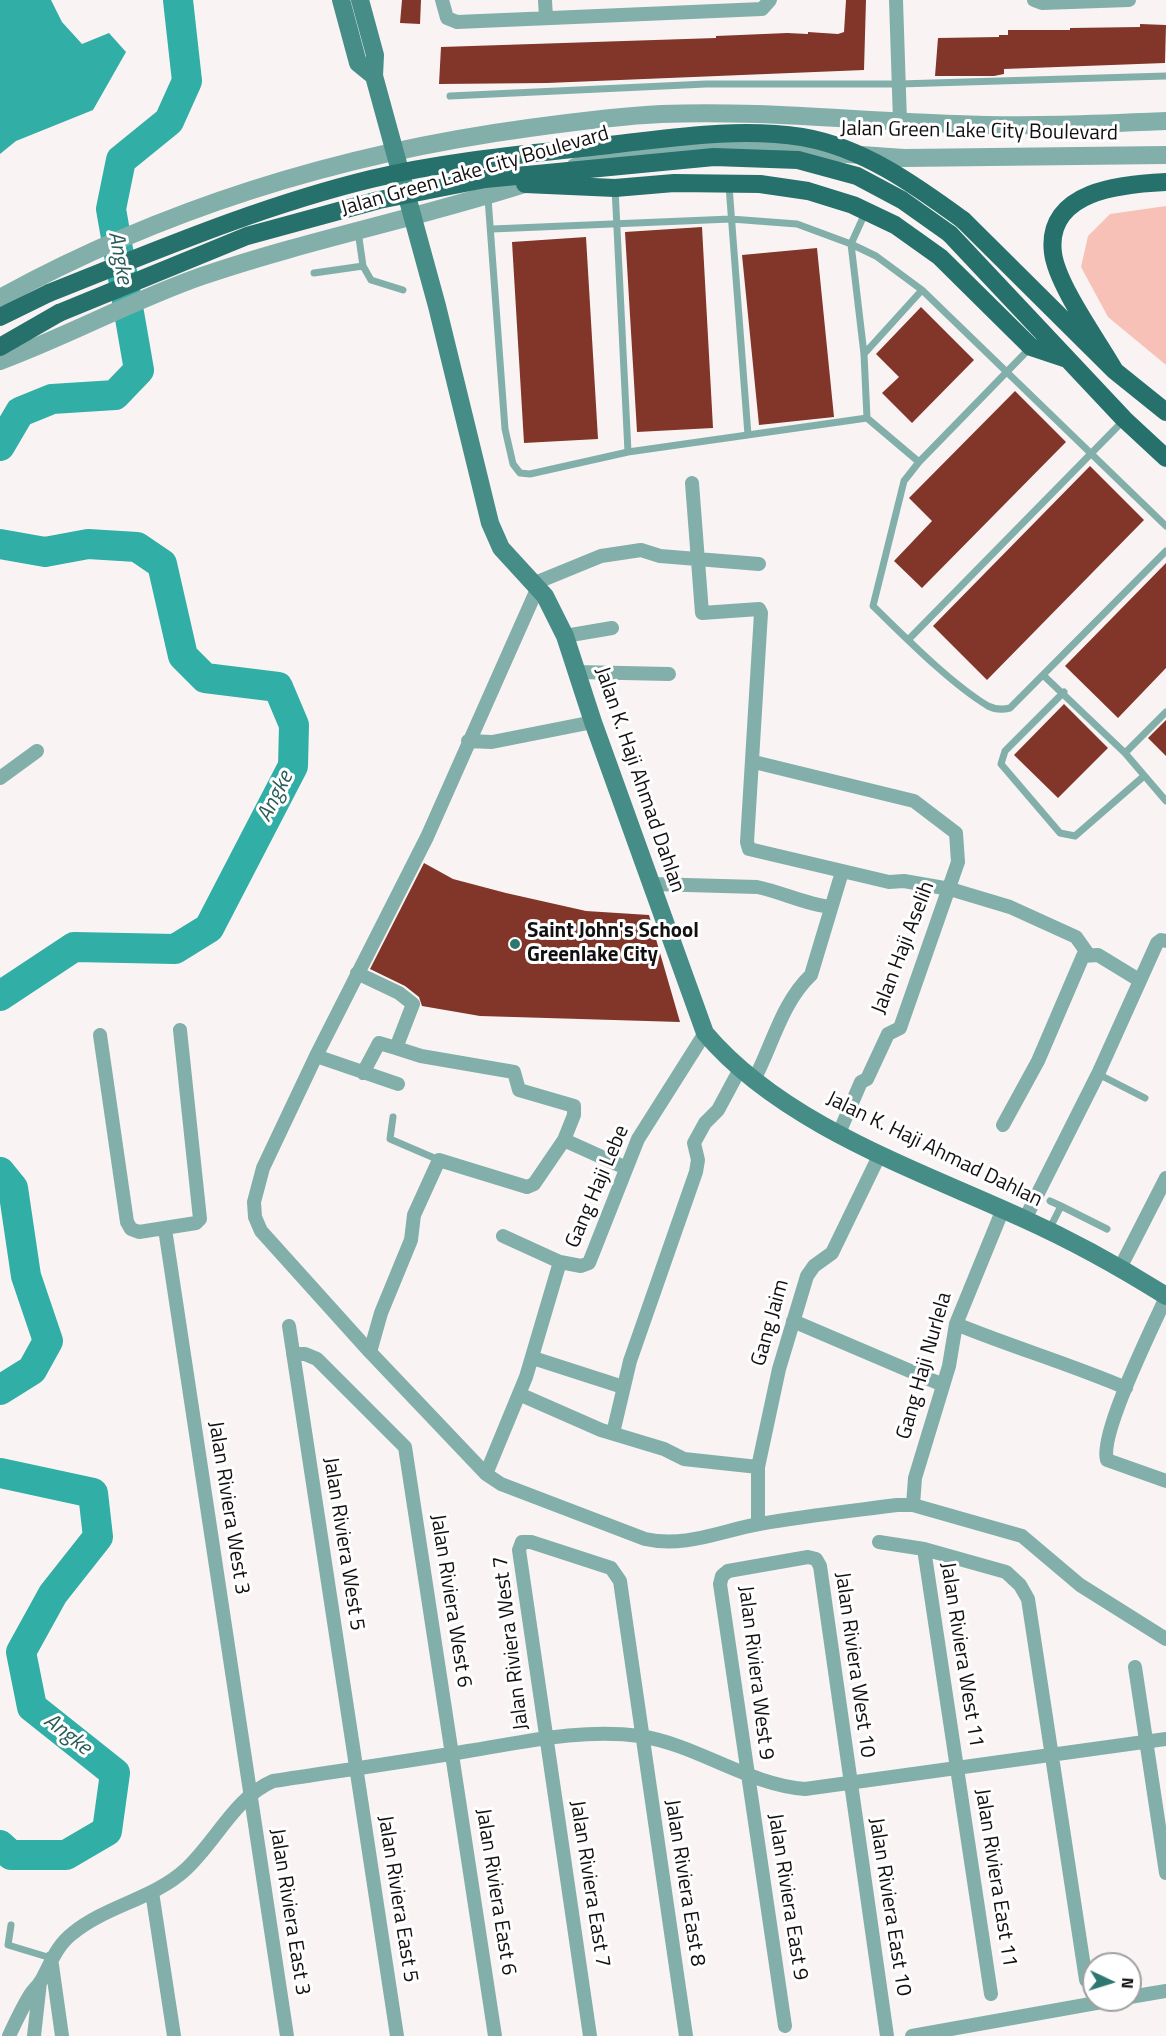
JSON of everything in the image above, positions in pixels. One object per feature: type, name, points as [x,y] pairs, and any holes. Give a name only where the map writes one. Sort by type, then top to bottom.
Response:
[{"type":"main road","points":[[341,0],[358,63],[374,76]]},
{"type":"main road","points":[[360,0],[375,56],[374,76]]},
{"type":"main road","name":"Jalan K. Haji Ahmad Dahlan","points":[[374,76],[490,522],[501,548],[532,581],[553,609],[565,636],[593,722],[705,1033],[754,1080],[839,1133],[880,1154],[1025,1219],[1120,1268],[1166,1297]]},
{"type":"main road","points":[[0,317],[49,293],[241,217],[372,178],[485,158],[715,134],[802,137],[861,156],[912,183],[963,220],[1115,371],[1166,412]]},
{"type":"main road","points":[[0,347],[59,313],[247,236],[379,200],[484,179],[714,157],[798,160],[857,176],[902,200],[950,234],[1124,419],[1166,458]]},
{"type":"main road","points":[[525,183],[615,188],[729,182],[808,191],[866,210],[895,225],[940,257],[1031,347],[1067,359]]},
{"type":"main road","points":[[1115,371],[1065,287],[1053,253],[1055,229],[1068,206],[1091,193],[1134,184],[1166,182]]},
{"type":"street","points":[[442,0],[447,18],[457,22],[546,18],[654,7],[762,9],[770,2]]},
{"type":"street","points":[[545,0],[546,18]]},
{"type":"street","points":[[896,0],[900,121]]},
{"type":"street","points":[[1034,0],[1042,3],[1129,0]]},
{"type":"street","name":"Jalan Green Lake City Boulevard","points":[[0,298],[45,273],[170,218],[224,198],[394,150],[489,134],[599,119],[660,114],[713,113],[956,124],[1166,121]]},
{"type":"street","name":"Jalan Green Lake City Boulevard","points":[[0,361],[199,278],[365,227],[488,196],[613,154],[734,146],[904,158],[1166,155]]},
{"type":"street","points":[[357,160],[370,163],[377,168],[386,207],[365,227]]},
{"type":"street","points":[[692,483],[702,614],[759,609],[761,613],[754,762],[747,842],[749,849],[889,882],[904,881],[950,888],[1010,907],[1076,937],[1088,954]]},
{"type":"street","points":[[759,564],[660,556],[641,550],[601,556],[532,581],[468,741],[426,837],[262,1167],[255,1193],[255,1217],[261,1231],[370,1352],[486,1474],[501,1484],[658,1542],[684,1542],[758,1524],[897,1504],[913,1505],[1001,1528],[1022,1536],[1080,1585],[1166,1639]]},
{"type":"street","points":[[565,636],[612,628]]},
{"type":"street","points":[[577,672],[669,674]]},
{"type":"street","points":[[468,741],[492,742],[593,722]]},
{"type":"street","points":[[0,778],[37,751]]},
{"type":"street","name":"Jalan Haji Aselih","points":[[754,762],[914,801],[956,833],[958,862],[900,1028],[888,1034],[867,1079],[861,1082],[839,1133]]},
{"type":"street","points":[[754,1080],[790,1002],[801,984],[811,975],[842,872]]},
{"type":"street","points":[[652,884],[757,887],[773,890],[812,905],[830,907]]},
{"type":"street","points":[[1025,1219],[1098,1074],[1157,943],[1161,940],[1166,941]]},
{"type":"street","points":[[1003,1125],[1038,1061],[1078,963],[1088,954],[1098,955],[1139,980]]},
{"type":"street","points":[[357,973],[399,993],[413,1004],[396,1048]]},
{"type":"street","points":[[100,1035],[127,1222],[131,1229],[140,1232],[196,1223],[201,1212],[180,1030]]},
{"type":"street","name":"Gang Haji Lebe","points":[[486,1474],[533,1358],[560,1262],[581,1266],[589,1263],[638,1139],[705,1033]]},
{"type":"street","points":[[363,1072],[379,1042],[421,1056],[514,1072],[519,1090],[574,1106],[574,1115],[564,1140],[534,1184],[527,1187],[439,1160],[414,1215],[411,1240],[381,1313],[370,1352]]},
{"type":"street","points":[[316,1056],[398,1084]]},
{"type":"street","points":[[613,1433],[623,1387],[693,1180],[698,1160],[694,1143],[705,1123],[718,1110],[740,1069]]},
{"type":"street","points":[[564,1140],[626,1168]]},
{"type":"street","name":"Gang Jaim","points":[[758,1524],[758,1467],[793,1321],[807,1276],[814,1266],[832,1253],[880,1154]]},
{"type":"street","points":[[1120,1268],[1166,1178]]},
{"type":"street","name":"Gang Haji Nurlela","points":[[913,1505],[915,1478],[943,1385],[956,1324],[1003,1209]]},
{"type":"street","name":"Jalan Riviera West 3","points":[[165,1229],[250,1794]]},
{"type":"street","points":[[503,1236],[560,1262]]},
{"type":"street","points":[[1166,1297],[1126,1388],[1106,1449],[1107,1460],[1166,1482]]},
{"type":"street","points":[[793,1321],[943,1385]]},
{"type":"street","points":[[956,1324],[1027,1353],[1067,1363],[1126,1388]]},
{"type":"street","name":"Jalan Riviera West 5","points":[[289,1326],[356,1768]]},
{"type":"street","name":"Jalan Riviera West 6","points":[[293,1354],[305,1354],[317,1359],[400,1440],[407,1454],[452,1754]]},
{"type":"street","points":[[533,1358],[623,1387]]},
{"type":"street","points":[[519,1394],[613,1433],[664,1449],[684,1459],[758,1467]]},
{"type":"street","name":"Jalan Riviera East 8","points":[[522,1542],[531,1542],[611,1568],[616,1573],[686,2036]]},
{"type":"street","name":"Jalan Riviera West 7","points":[[522,1542],[519,1550],[545,1739]]},
{"type":"street","points":[[879,1542],[924,1549],[1005,1572],[1020,1585],[1028,1599],[1082,1954]]},
{"type":"street","name":"Jalan Riviera West 11","points":[[924,1549],[957,1767]]},
{"type":"street","name":"Jalan Riviera West 10","points":[[722,1576],[728,1571],[808,1557],[816,1559],[820,1566],[849,1784]]},
{"type":"street","name":"Jalan Riviera West 9","points":[[722,1576],[720,1584],[747,1775]]},
{"type":"street","points":[[1135,1667],[1166,1873]]},
{"type":"street","points":[[9,2036],[51,1958],[75,1932],[152,1892],[182,1873],[198,1858],[250,1794],[273,1781],[545,1739],[598,1734],[641,1737],[662,1742],[747,1775],[786,1787],[805,1789],[1166,1739]]},
{"type":"street","name":"Jalan Riviera East 7","points":[[545,1739],[590,2036]]},
{"type":"street","name":"Jalan Riviera East 6","points":[[452,1754],[495,2036]]},
{"type":"street","name":"Jalan Riviera East 11","points":[[957,1767],[991,1994]]},
{"type":"street","name":"Jalan Riviera East 5","points":[[356,1768],[397,2036]]},
{"type":"street","name":"Jalan Riviera East 9","points":[[747,1775],[785,2026]]},
{"type":"street","name":"Jalan Riviera East 10","points":[[849,1784],[887,2036]]},
{"type":"street","name":"Jalan Riviera East 3","points":[[250,1794],[287,2036]]},
{"type":"street","points":[[152,1892],[174,2036]]},
{"type":"street","points":[[51,1958],[62,2036]]},
{"type":"street","points":[[34,2036],[40,1982]]},
{"type":"street","points":[[1142,1995],[1166,1990]]},
{"type":"street","points":[[912,2036],[1082,2006]]},
{"type":"lane","points":[[450,96],[706,84],[899,84],[1166,76]]},
{"type":"lane","points":[[729,182],[748,435]]},
{"type":"lane","points":[[615,188],[628,452]]},
{"type":"lane","points":[[488,196],[505,429],[513,464],[520,473],[530,474],[628,452],[867,418]]},
{"type":"lane","points":[[866,210],[851,244],[864,354],[867,418],[919,462]]},
{"type":"lane","points":[[492,229],[731,219],[797,224],[851,244],[876,256],[922,290],[1166,526]]},
{"type":"lane","points":[[365,227],[363,266],[371,280],[403,290]]},
{"type":"lane","points":[[314,273],[363,266]]},
{"type":"lane","points":[[864,354],[922,290]]},
{"type":"lane","points":[[1031,347],[919,462],[904,481],[873,606],[908,640],[989,706],[1001,710],[1010,708],[1166,550]]},
{"type":"lane","points":[[908,640],[1124,419]]},
{"type":"lane","points":[[1044,675],[1125,753],[1166,801]]},
{"type":"lane","points":[[1064,692],[1005,751],[1001,758],[1005,770],[1060,833],[1075,836],[1144,776]]},
{"type":"lane","points":[[1125,753],[1166,712]]},
{"type":"lane","points":[[1098,1074],[1145,1098]]},
{"type":"lane","points":[[393,1117],[390,1139],[439,1160]]},
{"type":"lane","points":[[1050,1201],[1107,1229]]},
{"type":"lane","points":[[1048,1231],[1060,1206]]},
{"type":"lane","points":[[11,1924],[8,1945],[51,1958]]},
{"type":"shaded area","points":[[1166,206],[1166,365],[1108,317],[1081,267],[1088,236],[1110,214]]},
{"type":"water","points":[[0,0],[51,0],[62,22],[82,44],[109,33],[126,52],[93,110],[16,141],[0,154]]},
{"type":"building","points":[[402,0],[421,0],[420,24],[400,23]]},
{"type":"building","points":[[846,0],[866,0],[864,70],[547,83],[439,84],[441,47],[716,38],[716,36],[808,34],[808,32],[838,34],[844,32]]},
{"type":"building","points":[[1140,24],[1166,25],[1165,63],[1004,69],[1004,74],[994,76],[935,76],[938,38],[999,37],[999,35],[1008,35],[1008,30],[1140,27]]},
{"type":"building","points":[[702,227],[713,428],[637,432],[625,232]]},
{"type":"building","points":[[586,237],[598,439],[524,443],[512,242]]},
{"type":"building","points":[[817,248],[834,417],[759,425],[742,255]]},
{"type":"building","points":[[921,307],[974,360],[912,423],[882,393],[899,377],[876,354]]},
{"type":"building","points":[[1015,391],[1066,442],[922,588],[894,561],[932,521],[909,498]]},
{"type":"building","points":[[1090,466],[1144,520],[987,680],[933,626]]},
{"type":"building","points":[[1166,563],[1166,668],[1118,718],[1065,666]]},
{"type":"building","points":[[1064,704],[1108,748],[1058,798],[1014,755]]},
{"type":"building","points":[[1166,720],[1166,756],[1148,738]]},
{"type":"building","name":"Saint John's School Greenlake City","points":[[424,863],[453,879],[506,893],[586,911],[649,915],[680,1022],[480,1016],[422,1006],[419,997],[405,986],[370,969]]},
{"type":"waterway","name":"Angke","points":[[0,446],[20,412],[52,399],[115,395],[139,370],[111,209],[121,160],[169,121],[187,81],[178,0]]},
{"type":"waterway","name":"Angke","points":[[0,544],[45,552],[88,544],[137,547],[162,564],[183,656],[205,678],[278,687],[294,725],[293,766],[209,928],[175,949],[74,947],[0,996]]},
{"type":"waterway","name":"Angke","points":[[0,1172],[13,1188],[26,1276],[48,1341],[32,1370],[0,1390]]},
{"type":"waterway","name":"Angke","points":[[0,1473],[93,1493],[98,1537],[53,1594],[21,1652],[32,1707],[115,1773],[107,1831],[66,1855],[11,1855],[0,1845]]},
{"type":"place","name":"Saint John's School Greenlake City","points":[[515,944]]}]
